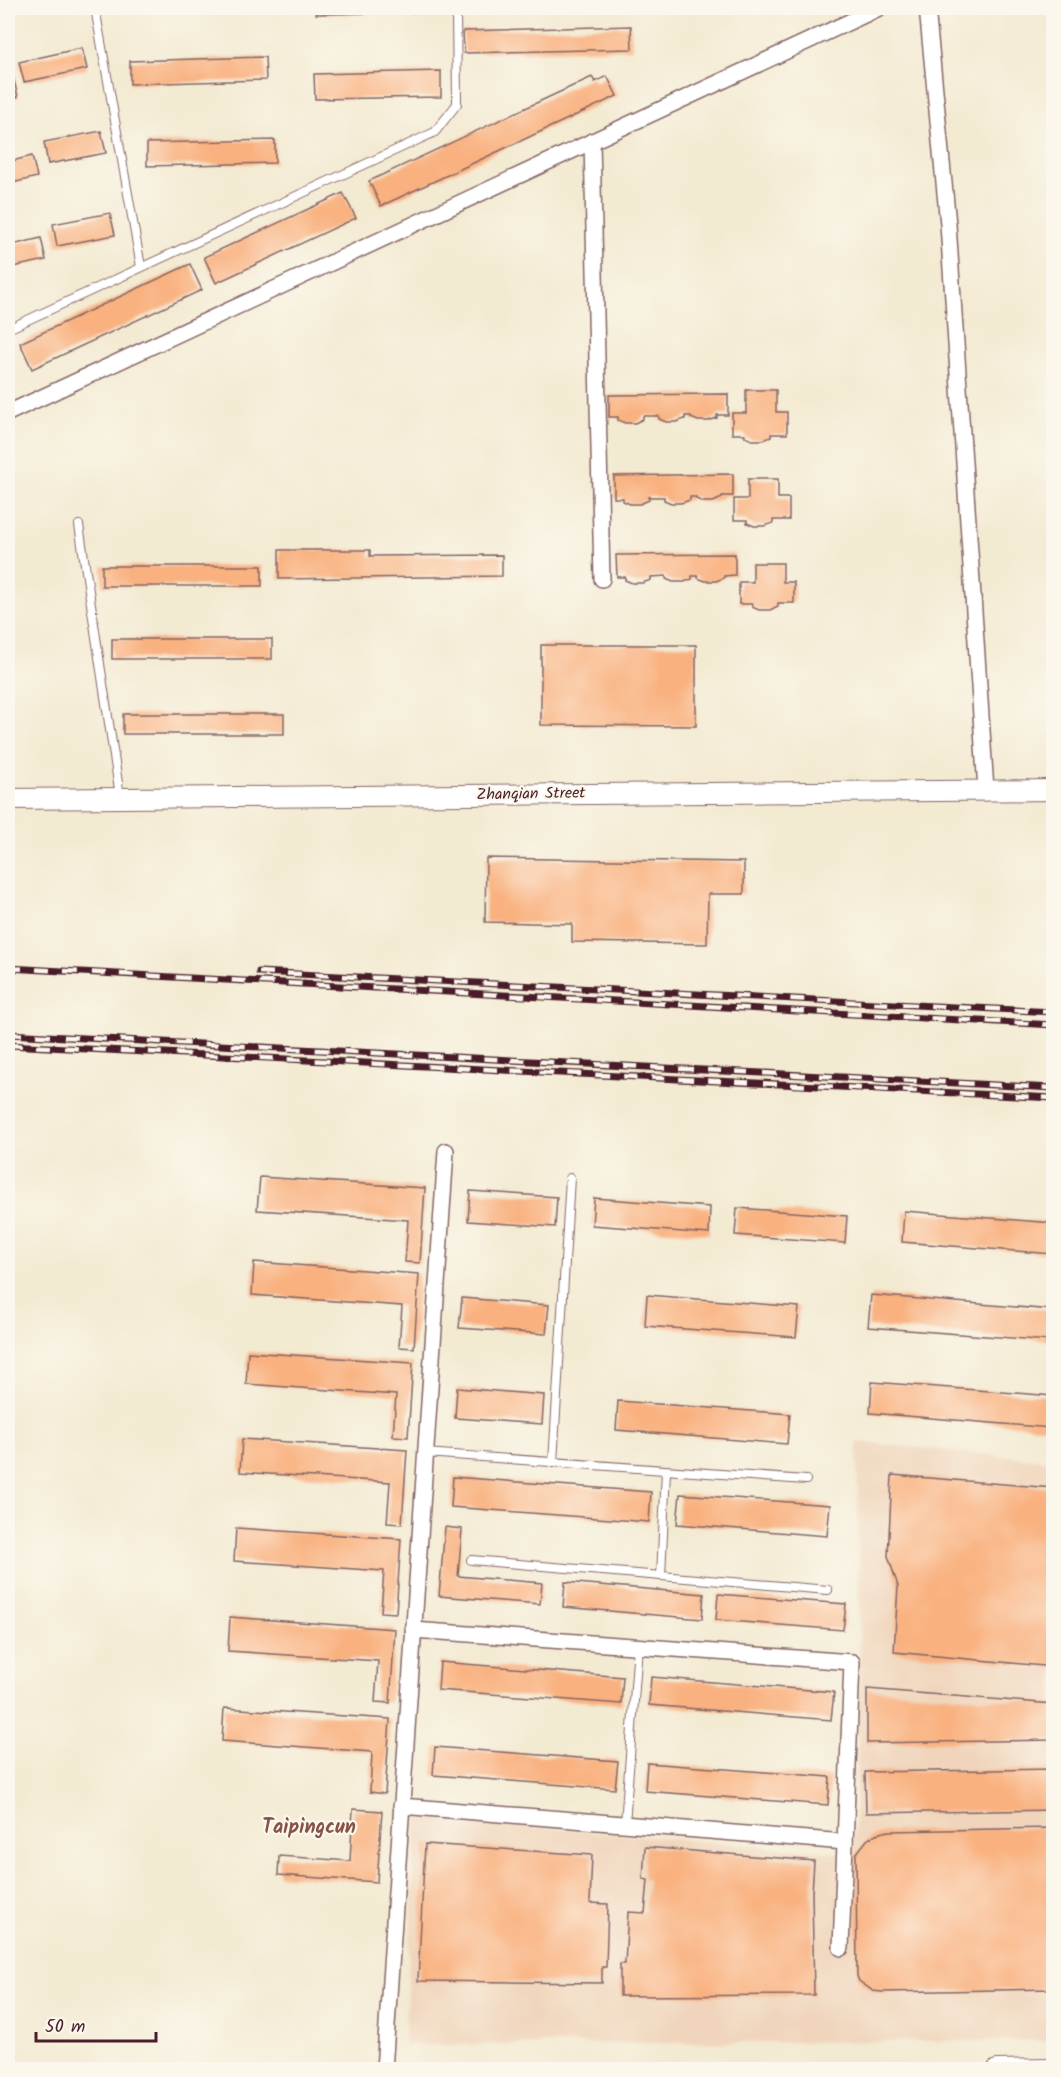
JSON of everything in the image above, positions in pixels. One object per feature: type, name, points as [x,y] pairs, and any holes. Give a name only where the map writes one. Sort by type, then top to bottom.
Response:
[{"type":"street","points":[[8,413],[879,8]]},
{"type":"street","points":[[927,8],[948,224],[986,790]]},
{"type":"street","points":[[592,141],[602,579]]},
{"type":"street","name":"Zhanqian Street","points":[[8,799],[1053,790]]},
{"type":"street","points":[[384,2070],[446,1151]]},
{"type":"street","points":[[413,1629],[852,1662],[841,1948]]},
{"type":"street","points":[[402,1806],[845,1842]]},
{"type":"street","points":[[997,2070],[1053,2069]]},
{"type":"lane","points":[[95,8],[141,267]]},
{"type":"lane","points":[[8,329],[435,132],[457,104],[456,8]]},
{"type":"lane","points":[[79,525],[120,798]]},
{"type":"lane","points":[[553,1463],[570,1178]]},
{"type":"lane","points":[[425,1454],[806,1480]]},
{"type":"lane","points":[[661,1576],[666,1471]]},
{"type":"lane","points":[[471,1560],[828,1590]]},
{"type":"lane","points":[[625,1824],[638,1646]]},
{"type":"shaded area","points":[[857,1442],[1053,1461],[1053,2040],[404,2045],[417,1817],[850,1854],[855,1828],[860,1668]]},
{"type":"building","points":[[316,8],[442,8],[442,12],[316,14]]},
{"type":"building","points":[[631,26],[632,49],[464,53],[463,31]]},
{"type":"building","points":[[82,48],[87,69],[24,82],[19,62]]},
{"type":"building","points":[[265,57],[266,80],[130,84],[130,61]]},
{"type":"building","points":[[441,71],[441,97],[315,99],[314,74]]},
{"type":"building","points":[[13,76],[18,97],[8,99],[8,77]]},
{"type":"building","points":[[607,76],[617,96],[381,206],[369,181],[592,77],[595,82]]},
{"type":"building","points":[[101,131],[106,153],[48,164],[44,142]]},
{"type":"building","points":[[275,140],[275,163],[147,166],[147,143]]},
{"type":"building","points":[[32,156],[37,177],[8,184],[8,162]]},
{"type":"building","points":[[343,193],[356,218],[216,283],[204,257]]},
{"type":"building","points":[[110,213],[115,235],[57,246],[53,224]]},
{"type":"building","points":[[41,238],[46,260],[8,268],[8,246]]},
{"type":"building","points":[[190,264],[202,290],[32,369],[20,343]]},
{"type":"building","points":[[746,390],[776,390],[776,412],[787,412],[787,434],[771,434],[771,437],[763,440],[752,440],[745,437],[745,434],[732,434],[732,413],[746,413]]},
{"type":"building","points":[[728,394],[728,415],[717,415],[717,418],[708,421],[698,421],[691,416],[685,416],[685,419],[676,422],[666,422],[659,419],[659,416],[643,416],[643,419],[635,423],[625,423],[618,420],[618,417],[609,417],[609,395]]},
{"type":"building","points":[[733,474],[733,496],[722,496],[713,502],[703,502],[696,497],[690,497],[690,500],[681,503],[671,503],[664,500],[664,497],[648,497],[649,500],[640,504],[630,504],[623,501],[623,498],[614,498],[614,476]]},
{"type":"building","points":[[748,479],[778,479],[778,498],[789,498],[789,520],[773,520],[773,523],[764,526],[754,526],[747,523],[747,520],[734,520],[734,499],[748,499]]},
{"type":"building","points":[[279,550],[370,550],[370,556],[502,555],[502,576],[279,579]]},
{"type":"building","points":[[735,554],[735,575],[724,576],[716,581],[705,581],[698,576],[692,576],[692,579],[684,582],[673,582],[666,579],[666,576],[651,577],[651,580],[642,583],[632,583],[625,580],[625,577],[617,577],[616,555]]},
{"type":"building","points":[[753,563],[783,563],[783,582],[794,582],[794,603],[778,603],[778,606],[770,610],[759,610],[752,607],[752,604],[739,604],[739,582],[753,582]]},
{"type":"building","points":[[102,566],[262,566],[262,586],[102,586]]},
{"type":"building","points":[[112,639],[272,639],[272,659],[112,659]]},
{"type":"building","points":[[541,645],[696,645],[696,726],[541,725]]},
{"type":"building","points":[[123,714],[284,714],[284,734],[123,734]]},
{"type":"building","points":[[486,858],[744,862],[744,894],[708,894],[707,944],[572,942],[572,924],[485,922]]},
{"type":"building","points":[[260,1177],[425,1188],[420,1263],[405,1262],[408,1220],[257,1210]]},
{"type":"building","points":[[470,1191],[557,1197],[555,1227],[468,1221]]},
{"type":"building","points":[[594,1198],[710,1207],[709,1234],[592,1225]]},
{"type":"building","points":[[737,1208],[847,1216],[845,1243],[735,1235]]},
{"type":"building","points":[[904,1211],[1054,1223],[1054,1254],[902,1242]]},
{"type":"building","points":[[254,1262],[419,1274],[414,1348],[399,1347],[402,1306],[252,1295]]},
{"type":"building","points":[[647,1295],[799,1307],[796,1337],[645,1326]]},
{"type":"building","points":[[871,1295],[1053,1310],[1050,1341],[868,1327]]},
{"type":"building","points":[[462,1298],[549,1305],[546,1334],[459,1328]]},
{"type":"building","points":[[248,1352],[413,1363],[408,1437],[393,1436],[396,1395],[246,1384]]},
{"type":"building","points":[[872,1382],[1054,1396],[1052,1428],[870,1413]]},
{"type":"building","points":[[457,1388],[544,1395],[542,1424],[455,1418]]},
{"type":"building","points":[[618,1401],[790,1414],[787,1444],[616,1430]]},
{"type":"building","points":[[242,1439],[407,1450],[402,1524],[387,1523],[390,1482],[240,1472]]},
{"type":"building","points":[[892,1475],[1054,1488],[1054,1667],[894,1652],[898,1586],[888,1556]]},
{"type":"building","points":[[453,1477],[651,1492],[649,1522],[451,1507]]},
{"type":"building","points":[[680,1494],[830,1505],[827,1536],[677,1524]]},
{"type":"building","points":[[445,1527],[462,1529],[458,1576],[542,1583],[540,1604],[439,1596]]},
{"type":"building","points":[[236,1528],[401,1539],[396,1613],[381,1612],[384,1571],[234,1561]]},
{"type":"building","points":[[565,1582],[704,1594],[702,1619],[563,1607]]},
{"type":"building","points":[[718,1594],[846,1604],[843,1630],[716,1620]]},
{"type":"building","points":[[230,1617],[395,1629],[390,1703],[375,1702],[378,1661],[228,1651]]},
{"type":"building","points":[[440,1662],[623,1677],[621,1704],[438,1690]]},
{"type":"building","points":[[651,1677],[834,1692],[831,1720],[649,1705]]},
{"type":"building","points":[[867,1689],[1054,1704],[1054,1740],[867,1743]]},
{"type":"building","points":[[224,1708],[390,1719],[385,1794],[370,1792],[372,1752],[222,1741]]},
{"type":"building","points":[[435,1747],[618,1761],[615,1789],[433,1775]]},
{"type":"building","points":[[647,1763],[830,1777],[828,1805],[645,1791]]},
{"type":"building","points":[[1054,1769],[1054,1810],[866,1813],[865,1772]]},
{"type":"building","points":[[353,1809],[382,1811],[377,1882],[278,1875],[279,1856],[350,1861]]},
{"type":"building","points":[[1054,1828],[1054,1989],[882,1992],[873,1991],[859,1981],[857,1976],[856,1854],[867,1840],[876,1834],[889,1831]]},
{"type":"building","points":[[425,1844],[592,1855],[590,1903],[608,1904],[606,1967],[602,1967],[602,1983],[418,1981]]},
{"type":"building","points":[[645,1847],[814,1861],[812,1893],[814,1995],[620,1996],[620,1964],[625,1964],[628,1912],[645,1913],[648,1880],[643,1879]]},
{"type":"railway","points":[[8,968],[1054,1025]]},
{"type":"railway","points":[[259,972],[1054,1012]]},
{"type":"railway","points":[[8,1034],[1054,1088]]},
{"type":"railway","points":[[8,1045],[1054,1098]]},
{"type":"district","name":"Taipingcun","points":[[309,1828]]}]
